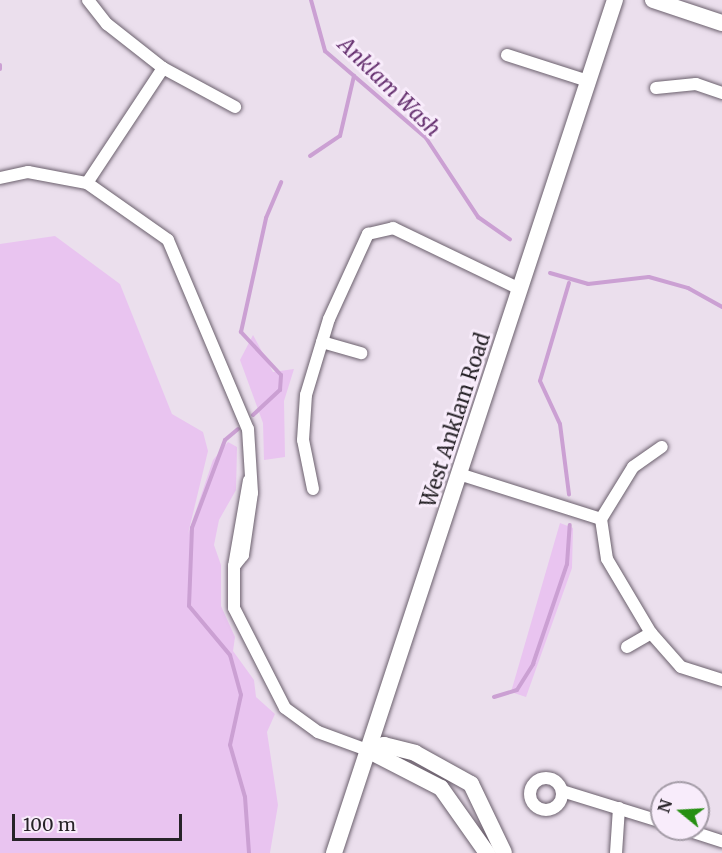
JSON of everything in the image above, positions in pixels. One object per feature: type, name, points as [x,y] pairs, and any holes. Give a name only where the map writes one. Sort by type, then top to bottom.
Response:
[{"type":"main road","name":"West Anklam Road","points":[[334,853],[615,0]]},
{"type":"main road","points":[[653,0],[722,23]]},
{"type":"main road","points":[[367,750],[384,745],[415,753],[471,784],[504,853]]},
{"type":"main road","points":[[367,750],[441,788],[487,853]]},
{"type":"street","points":[[88,0],[107,24],[163,68],[235,107]]},
{"type":"street","points":[[507,55],[588,81]]},
{"type":"street","points":[[87,183],[163,68]]},
{"type":"street","points":[[656,88],[696,84],[722,93]]},
{"type":"street","points":[[0,178],[28,172],[87,183],[168,240],[248,429],[249,480],[234,566],[234,608],[285,708],[318,732],[367,750]]},
{"type":"street","points":[[313,489],[302,422],[322,342],[361,243],[373,224],[393,228],[520,289]]},
{"type":"street","points":[[322,342],[361,353]]},
{"type":"street","points":[[662,447],[633,467],[601,519],[607,560],[651,633],[681,667],[722,680]]},
{"type":"street","points":[[459,474],[601,519]]},
{"type":"street","points":[[627,646],[651,633]]},
{"type":"street","points":[[562,791],[650,818]]},
{"type":"street","points":[[615,853],[619,808]]},
{"type":"shaded area","points":[[55,236],[120,284],[172,414],[203,432],[208,451],[188,534],[213,460],[228,442],[237,447],[236,490],[219,520],[214,545],[221,565],[221,606],[235,637],[233,651],[254,680],[256,697],[275,714],[267,732],[278,805],[270,853],[0,853],[0,244]]},
{"type":"shaded area","points":[[253,335],[273,372],[294,369],[284,401],[285,457],[264,460],[263,423],[240,360]]},
{"type":"shaded area","points":[[560,523],[573,528],[572,568],[526,697],[511,692]]},
{"type":"waterway","name":"Anklam Wash","points":[[311,0],[325,51],[426,138],[478,217],[510,239]]},
{"type":"waterway","points":[[310,156],[340,136],[354,76]]},
{"type":"waterway","points":[[253,415],[280,390],[281,375],[241,332],[266,218],[281,182]]},
{"type":"waterway","name":"Anklam Wash","points":[[550,273],[588,284],[649,277],[688,288],[722,307]]},
{"type":"waterway","points":[[569,283],[540,381],[560,424],[569,494]]},
{"type":"waterway","points":[[238,429],[225,440],[192,528],[189,606],[230,655],[241,695],[230,745],[245,797],[249,853]]},
{"type":"waterway","points":[[494,697],[517,690],[533,664],[567,564],[570,525]]}]
